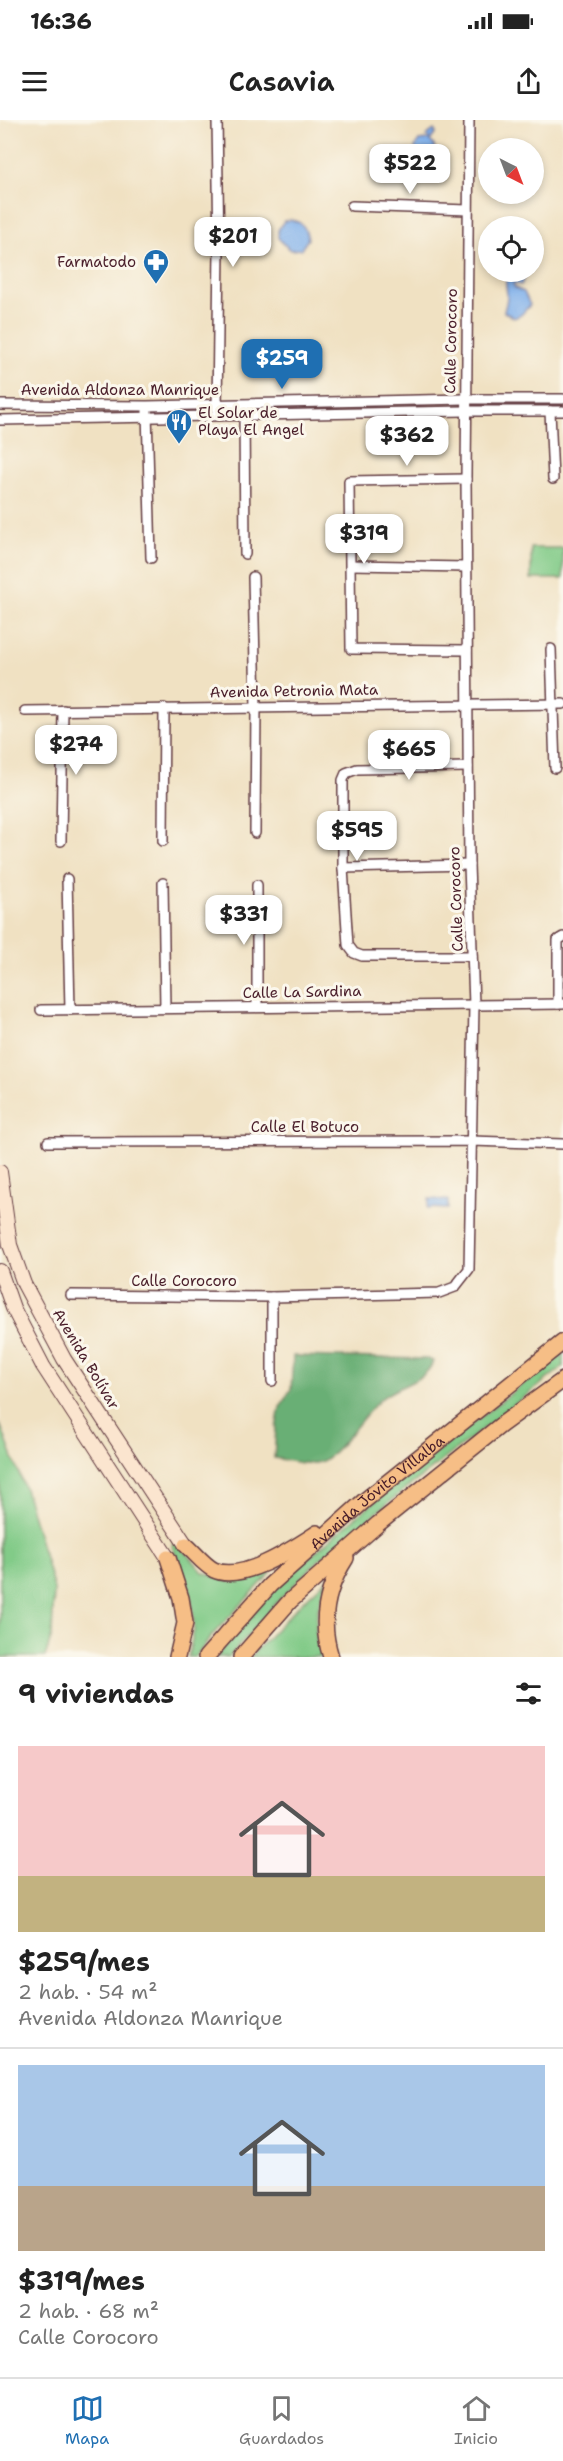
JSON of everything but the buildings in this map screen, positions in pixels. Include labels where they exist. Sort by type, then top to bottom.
[{"type":"main road","name":"Avenida Jóvito Villalba","points":[[206,1657],[270,1585],[364,1501],[563,1342]]},
{"type":"main road","name":"Avenida Jóvito Villalba","points":[[241,1657],[290,1601],[355,1544],[501,1425],[559,1384]]},
{"type":"main road","points":[[186,1545],[214,1570],[236,1574],[274,1559],[364,1501]]},
{"type":"main road","points":[[332,1657],[325,1632],[328,1596],[333,1580],[355,1544]]},
{"type":"main road","points":[[168,1558],[181,1598],[185,1623],[177,1657]]},
{"type":"street","points":[[217,120],[219,248],[217,416]]},
{"type":"street","name":"Calle Corocoro","points":[[71,1295],[272,1297],[439,1293],[455,1287],[469,1269],[474,1005],[469,865],[465,411],[469,120]]},
{"type":"street","points":[[352,206],[468,210]]},
{"type":"street","name":"Avenida Aldonza Manrique","points":[[0,405],[147,406],[563,399]]},
{"type":"street","points":[[243,404],[245,554]]},
{"type":"street","points":[[147,406],[150,558]]},
{"type":"street","points":[[550,411],[553,479]]},
{"type":"street","name":"Avenida Aldonza Manrique","points":[[0,420],[563,411]]},
{"type":"street","points":[[466,479],[349,481],[351,649],[467,650]]},
{"type":"street","points":[[351,565],[466,567]]},
{"type":"street","points":[[253,577],[256,707],[255,833]]},
{"type":"street","points":[[551,649],[558,704],[555,768]]},
{"type":"street","name":"Avenida Petronia Mata","points":[[25,711],[558,704]]},
{"type":"street","points":[[162,841],[164,708]]},
{"type":"street","points":[[61,841],[63,710]]},
{"type":"street","points":[[468,767],[357,769],[346,773],[343,780],[344,868],[348,945],[354,953],[362,956],[472,956]]},
{"type":"street","points":[[344,868],[469,865]]},
{"type":"street","points":[[67,879],[70,1010]]},
{"type":"street","points":[[163,883],[165,1008]]},
{"type":"street","points":[[257,885],[257,1007]]},
{"type":"street","points":[[560,1004],[558,940],[563,937]]},
{"type":"street","name":"Calle La Sardina","points":[[41,1010],[560,1004]]},
{"type":"street","name":"Calle El Botuco","points":[[48,1142],[563,1144]]},
{"type":"street","name":"Avenida Bolívar","points":[[0,1172],[10,1245],[24,1284],[64,1359],[186,1545]]},
{"type":"street","points":[[0,1271],[13,1308],[44,1366],[168,1558]]},
{"type":"street","points":[[272,1297],[272,1381]]},
{"type":"green space","points":[[531,548],[563,548],[563,579],[531,579]]},
{"type":"green space","points":[[563,1353],[563,1367],[394,1498],[318,1561],[279,1600],[229,1657],[216,1657],[268,1596],[345,1526]]},
{"type":"green space","points":[[293,1356],[433,1361],[425,1374],[382,1398],[327,1458],[320,1462],[309,1463],[274,1458],[280,1407],[291,1389]]},
{"type":"green space","points":[[0,1424],[25,1489],[54,1589],[52,1635],[45,1657],[0,1657]]},
{"type":"green space","points":[[178,1543],[203,1572],[231,1582],[251,1579],[268,1571],[271,1573],[216,1631],[195,1657],[188,1657],[194,1631],[193,1610],[189,1587],[172,1546]]},
{"type":"green space","points":[[328,1578],[321,1598],[316,1627],[318,1647],[322,1657],[250,1657],[296,1608]]},
{"type":"water","points":[[434,130],[436,133],[430,141],[435,147],[435,152],[431,159],[421,160],[416,156],[415,147],[419,141],[428,140],[426,136]]},
{"type":"water","points":[[291,220],[301,224],[306,232],[308,239],[301,249],[290,250],[278,238],[278,230],[284,221]]},
{"type":"water","points":[[506,282],[522,282],[521,285],[513,283],[515,288],[524,292],[530,305],[521,315],[514,318],[504,312],[507,298]]},
{"type":"water","points":[[429,1199],[448,1200],[448,1209],[428,1208]]},
{"type":"place","name":"Farmatodo","points":[[156,285]]},
{"type":"place","name":"El Solar de Playa El Angel","points":[[179,445]]}]
